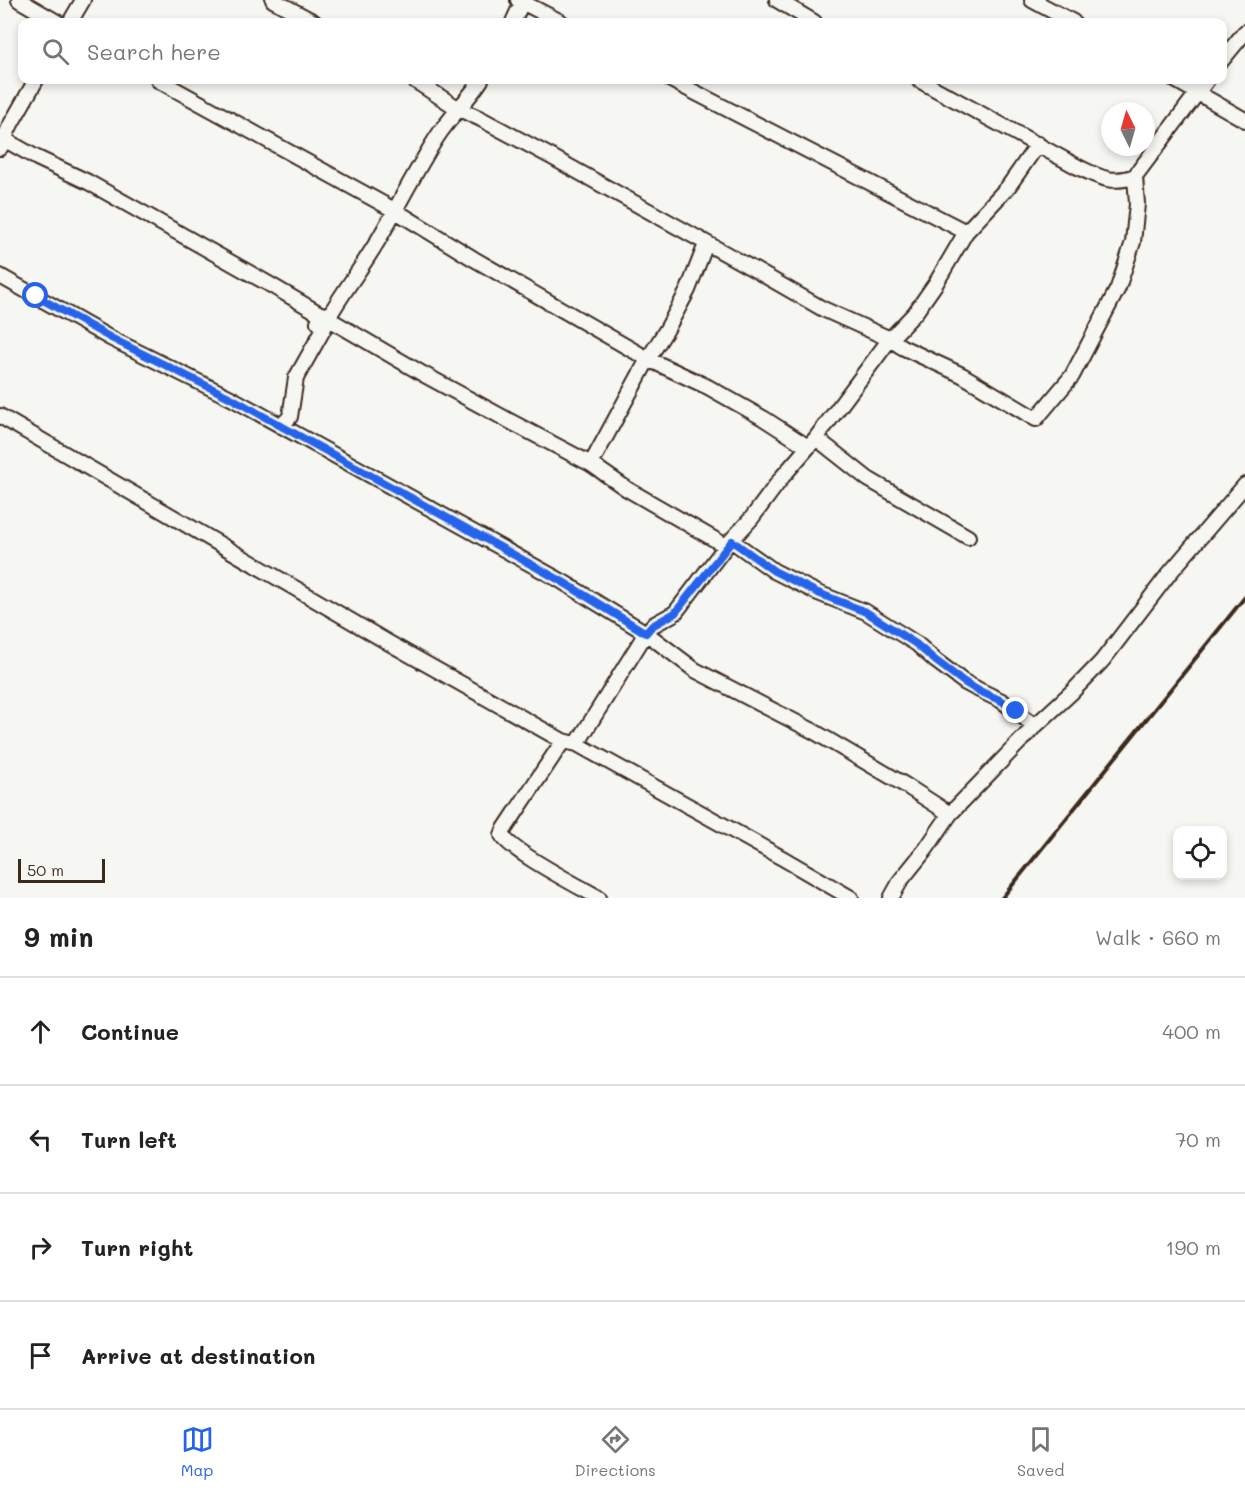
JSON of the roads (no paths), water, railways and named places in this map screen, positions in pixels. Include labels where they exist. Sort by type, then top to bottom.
[{"type":"street","points":[[19,0],[50,18]]},
{"type":"street","points":[[72,18],[83,0]]},
{"type":"street","points":[[273,0],[307,18]]},
{"type":"street","points":[[777,0],[807,18]]},
{"type":"street","points":[[1032,0],[1066,18]]},
{"type":"street","points":[[515,18],[521,1],[553,18]]},
{"type":"street","points":[[1227,54],[1245,32]]},
{"type":"street","points":[[34,84],[2,142],[88,182],[433,380],[591,464],[627,489],[774,571],[818,593],[866,612],[916,644],[964,682],[1002,701],[1035,726]]},
{"type":"street","points":[[165,84],[394,210],[648,359],[708,387],[812,442],[868,479],[968,537]]},
{"type":"street","points":[[420,84],[459,109],[482,119],[823,309],[962,375],[1036,419],[1072,376],[1118,288],[1134,242],[1137,204],[1135,176]]},
{"type":"street","points":[[281,426],[290,417],[296,378],[324,328],[318,322],[325,316],[368,257],[437,137],[478,84]]},
{"type":"street","points":[[679,84],[966,232]]},
{"type":"street","points":[[926,84],[1078,167],[1103,179],[1117,181],[1135,176],[1204,84]]},
{"type":"street","points":[[1182,84],[1245,120]]},
{"type":"street","points":[[599,898],[519,851],[505,840],[502,835],[504,830],[570,743],[646,633],[652,626],[675,613],[812,442],[890,339],[915,313],[966,232],[1008,187],[1038,144]]},
{"type":"street","points":[[591,464],[688,290],[706,244]]},
{"type":"street","points":[[0,276],[111,338],[231,398],[563,582],[646,633],[695,670],[813,731],[950,814]]},
{"type":"street","points":[[0,416],[389,643],[722,824],[851,898]]},
{"type":"street","points":[[891,898],[901,880],[950,814],[1102,661],[1168,575],[1245,484]]},
{"type":"railway","points":[[1002,898],[1245,597]]}]
